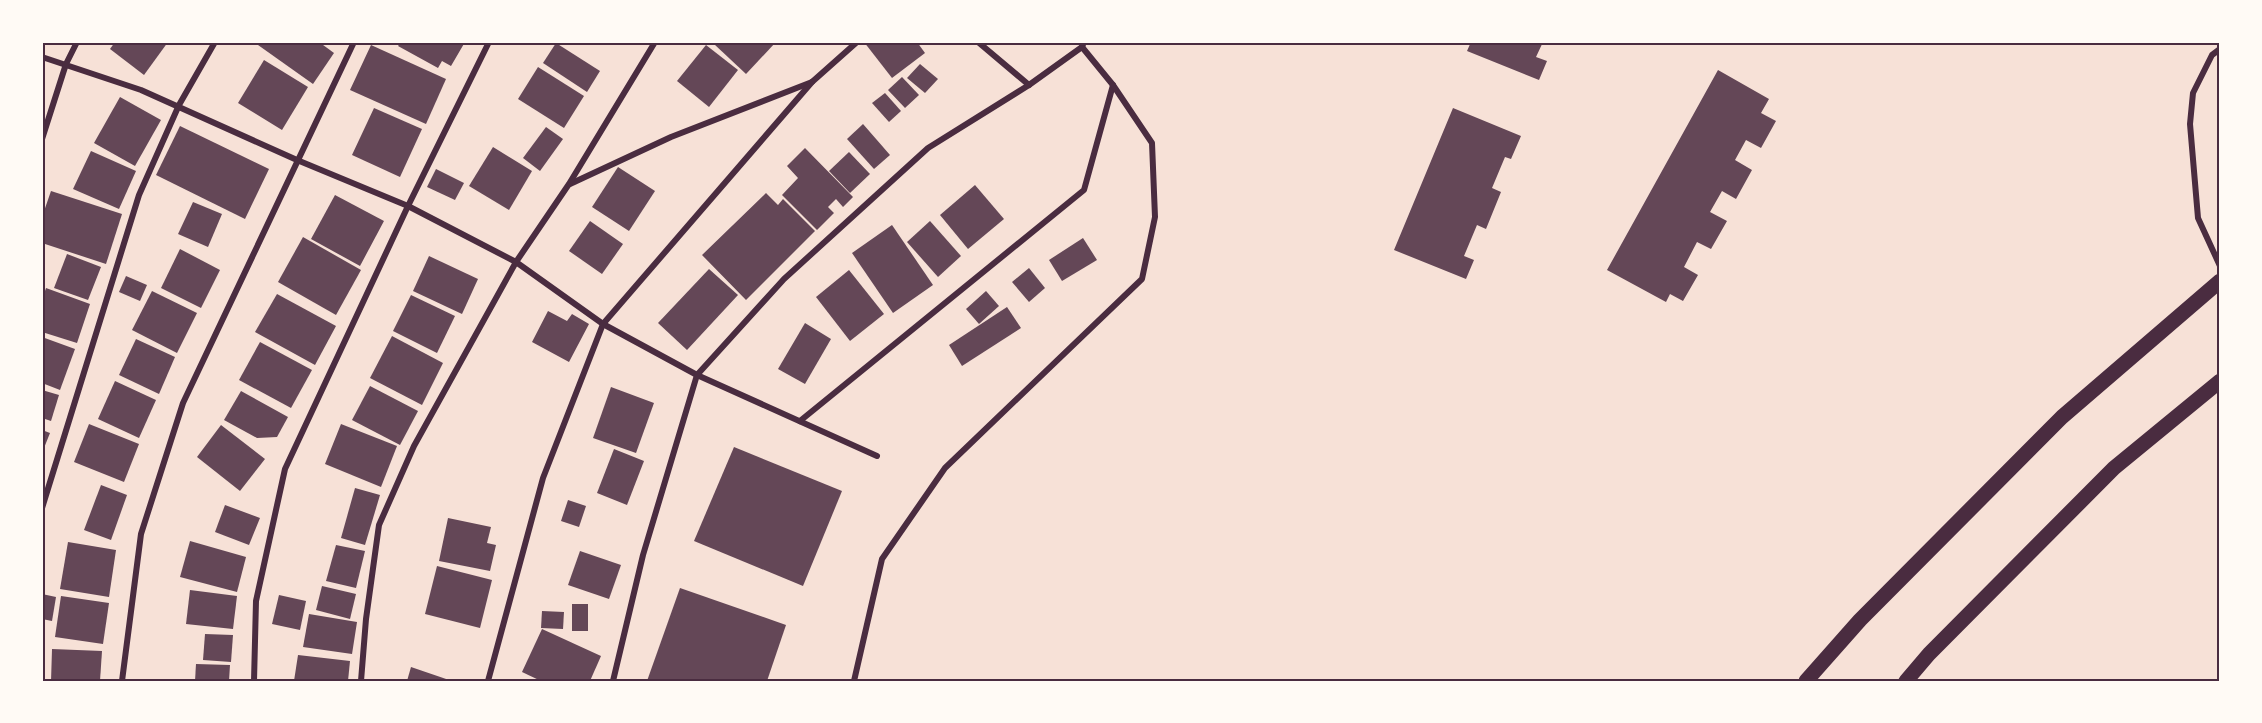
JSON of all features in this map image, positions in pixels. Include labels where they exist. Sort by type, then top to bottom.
[{"type":"main road","points":[[1806,681],[1860,620],[2062,417],[2220,281]]},
{"type":"main road","points":[[1906,681],[1929,654],[2114,468],[2220,381]]},
{"type":"street","points":[[42,139],[66,64],[76,42]]},
{"type":"street","points":[[42,508],[139,195],[179,105],[214,42]]},
{"type":"street","points":[[122,681],[141,534],[183,403],[354,42]]},
{"type":"street","points":[[254,681],[256,601],[285,469],[408,206],[489,42]]},
{"type":"street","points":[[361,681],[366,619],[379,525],[414,446],[516,262],[569,184],[655,42]]},
{"type":"street","points":[[488,681],[543,478],[603,324],[812,82],[857,42]]},
{"type":"street","points":[[978,42],[1029,85]]},
{"type":"street","points":[[613,681],[643,555],[697,375],[784,279],[928,148],[1029,85],[1083,45],[1152,143],[1155,217],[1142,279],[945,468],[882,559],[854,681]]},
{"type":"street","points":[[2220,49],[2212,55],[2193,93],[2190,124],[2198,218],[2220,266]]},
{"type":"street","points":[[42,57],[179,105],[297,160],[408,206],[516,262],[603,324],[697,375],[878,456]]},
{"type":"street","points":[[569,184],[671,137],[812,82]]},
{"type":"street","points":[[800,421],[1084,190],[1113,85]]},
{"type":"building","points":[[115,42],[168,42],[144,75],[110,49]]},
{"type":"building","points":[[260,42],[319,42],[334,53],[313,84],[258,45]]},
{"type":"building","points":[[401,42],[465,42],[451,66],[442,61],[438,68],[398,46]]},
{"type":"building","points":[[716,42],[776,42],[746,74],[714,44]]},
{"type":"building","points":[[864,42],[917,42],[925,53],[892,78]]},
{"type":"building","points":[[1471,42],[1543,42],[1536,57],[1547,61],[1539,80],[1467,51]]},
{"type":"building","points":[[556,43],[600,71],[587,92],[543,63]]},
{"type":"building","points":[[371,45],[446,79],[426,124],[350,90]]},
{"type":"building","points":[[706,45],[738,70],[709,107],[677,81]]},
{"type":"building","points":[[264,60],[308,87],[282,130],[238,103]]},
{"type":"building","points":[[920,64],[938,79],[925,93],[907,78]]},
{"type":"building","points":[[538,67],[584,96],[564,128],[518,99]]},
{"type":"building","points":[[1718,70],[1769,99],[1761,113],[1776,121],[1761,148],[1746,140],[1735,160],[1752,170],[1736,199],[1722,191],[1710,212],[1727,221],[1711,249],[1697,242],[1684,267],[1698,275],[1683,301],[1670,294],[1666,302],[1607,270]]},
{"type":"building","points":[[902,77],[919,95],[905,108],[888,90]]},
{"type":"building","points":[[885,93],[901,111],[889,122],[872,103]]},
{"type":"building","points":[[120,97],[161,120],[135,166],[94,143]]},
{"type":"building","points":[[374,108],[422,129],[400,177],[352,155]]},
{"type":"building","points":[[1453,108],[1521,136],[1511,159],[1505,157],[1492,188],[1501,192],[1486,229],[1477,225],[1464,256],[1474,260],[1466,279],[1394,250]]},
{"type":"building","points":[[863,124],[890,155],[874,169],[847,139]]},
{"type":"building","points":[[180,126],[269,169],[245,219],[156,175]]},
{"type":"building","points":[[546,127],[563,139],[540,171],[523,158]]},
{"type":"building","points":[[493,147],[532,171],[509,210],[469,186]]},
{"type":"building","points":[[805,148],[853,197],[843,207],[836,199],[828,207],[834,213],[817,230],[782,195],[798,178],[787,166]]},
{"type":"building","points":[[91,151],[136,171],[119,209],[73,189]]},
{"type":"building","points":[[849,152],[870,174],[850,193],[829,171]]},
{"type":"building","points":[[618,167],[655,191],[629,231],[592,207]]},
{"type":"building","points":[[436,169],[464,183],[455,200],[427,187]]},
{"type":"building","points":[[975,185],[1004,219],[968,249],[940,215]]},
{"type":"building","points":[[51,191],[122,214],[106,264],[42,243],[42,217]]},
{"type":"building","points":[[766,193],[778,205],[783,199],[815,231],[746,300],[702,255]]},
{"type":"building","points":[[335,195],[384,221],[360,266],[311,239]]},
{"type":"building","points":[[193,202],[222,214],[208,247],[178,234]]},
{"type":"building","points":[[590,221],[623,244],[602,274],[569,251]]},
{"type":"building","points":[[930,221],[961,256],[938,277],[907,242]]},
{"type":"building","points":[[892,225],[933,285],[893,313],[852,253]]},
{"type":"building","points":[[303,237],[361,270],[336,315],[278,282]]},
{"type":"building","points":[[1083,238],[1097,260],[1062,281],[1049,260]]},
{"type":"building","points":[[180,249],[220,270],[201,308],[161,288]]},
{"type":"building","points":[[67,254],[101,267],[88,300],[54,288]]},
{"type":"building","points":[[429,256],[478,279],[462,314],[413,291]]},
{"type":"building","points":[[1029,268],[1045,288],[1029,302],[1012,282]]},
{"type":"building","points":[[709,269],[738,295],[687,350],[658,323]]},
{"type":"building","points":[[849,270],[884,314],[850,341],[816,297]]},
{"type":"building","points":[[126,276],[147,285],[140,301],[119,292]]},
{"type":"building","points":[[46,288],[90,304],[77,343],[42,332],[42,300]]},
{"type":"building","points":[[152,291],[197,313],[177,353],[132,330]]},
{"type":"building","points":[[986,291],[999,306],[979,324],[966,309]]},
{"type":"building","points":[[277,294],[336,326],[315,365],[255,332]]},
{"type":"building","points":[[411,295],[455,316],[437,353],[393,331]]},
{"type":"building","points":[[1007,307],[1021,328],[962,366],[949,345]]},
{"type":"building","points":[[548,311],[567,321],[572,314],[589,324],[569,362],[532,342]]},
{"type":"building","points":[[805,323],[831,339],[805,384],[778,369]]},
{"type":"building","points":[[392,336],[443,363],[422,405],[370,378]]},
{"type":"building","points":[[42,337],[75,349],[60,390],[42,383]]},
{"type":"building","points":[[136,339],[175,357],[159,394],[119,375]]},
{"type":"building","points":[[260,342],[312,370],[291,408],[239,380]]},
{"type":"building","points":[[115,381],[156,400],[139,438],[98,419]]},
{"type":"building","points":[[370,386],[418,411],[400,445],[352,420]]},
{"type":"building","points":[[611,387],[654,403],[636,453],[593,438]]},
{"type":"building","points":[[42,390],[59,395],[51,421],[42,418]]},
{"type":"building","points":[[241,391],[288,417],[277,437],[257,438],[224,420]]},
{"type":"building","points":[[89,424],[139,444],[124,482],[74,462]]},
{"type":"building","points":[[341,424],[397,446],[381,487],[325,464]]},
{"type":"building","points":[[221,425],[265,459],[240,491],[197,457]]},
{"type":"building","points":[[42,430],[50,433],[44,448],[42,447]]},
{"type":"building","points":[[734,447],[842,491],[803,586],[694,541]]},
{"type":"building","points":[[614,449],[644,461],[627,505],[597,493]]},
{"type":"building","points":[[101,485],[127,495],[111,540],[84,530]]},
{"type":"building","points":[[355,488],[380,495],[365,545],[341,538]]},
{"type":"building","points":[[568,500],[586,506],[579,527],[561,521]]},
{"type":"building","points":[[225,505],[260,518],[249,545],[215,532]]},
{"type":"building","points":[[448,518],[491,527],[487,543],[496,545],[490,571],[439,561]]},
{"type":"building","points":[[190,541],[246,557],[237,592],[180,577]]},
{"type":"building","points":[[68,542],[116,550],[109,597],[60,589]]},
{"type":"building","points":[[336,545],[365,551],[356,588],[326,581]]},
{"type":"building","points":[[580,551],[621,565],[609,599],[568,585]]},
{"type":"building","points":[[437,566],[492,580],[480,628],[425,614]]},
{"type":"building","points":[[322,586],[356,594],[350,619],[316,610]]},
{"type":"building","points":[[680,588],[786,625],[767,681],[647,681]]},
{"type":"building","points":[[190,590],[237,596],[233,629],[186,624]]},
{"type":"building","points":[[42,594],[56,597],[52,621],[42,619]]},
{"type":"building","points":[[279,595],[306,601],[300,630],[272,624]]},
{"type":"building","points":[[61,596],[109,603],[103,644],[55,637]]},
{"type":"building","points":[[572,604],[588,604],[588,631],[572,631]]},
{"type":"building","points":[[542,611],[564,612],[563,629],[541,628]]},
{"type":"building","points":[[309,614],[357,622],[352,654],[303,647]]},
{"type":"building","points":[[542,629],[601,656],[590,681],[541,681],[522,672]]},
{"type":"building","points":[[205,634],[233,635],[231,662],[203,660]]},
{"type":"building","points":[[52,649],[102,651],[100,681],[51,681]]},
{"type":"building","points":[[298,655],[350,661],[348,681],[294,681]]},
{"type":"building","points":[[196,664],[230,665],[229,681],[195,681]]},
{"type":"building","points":[[411,667],[452,681],[407,681]]}]
